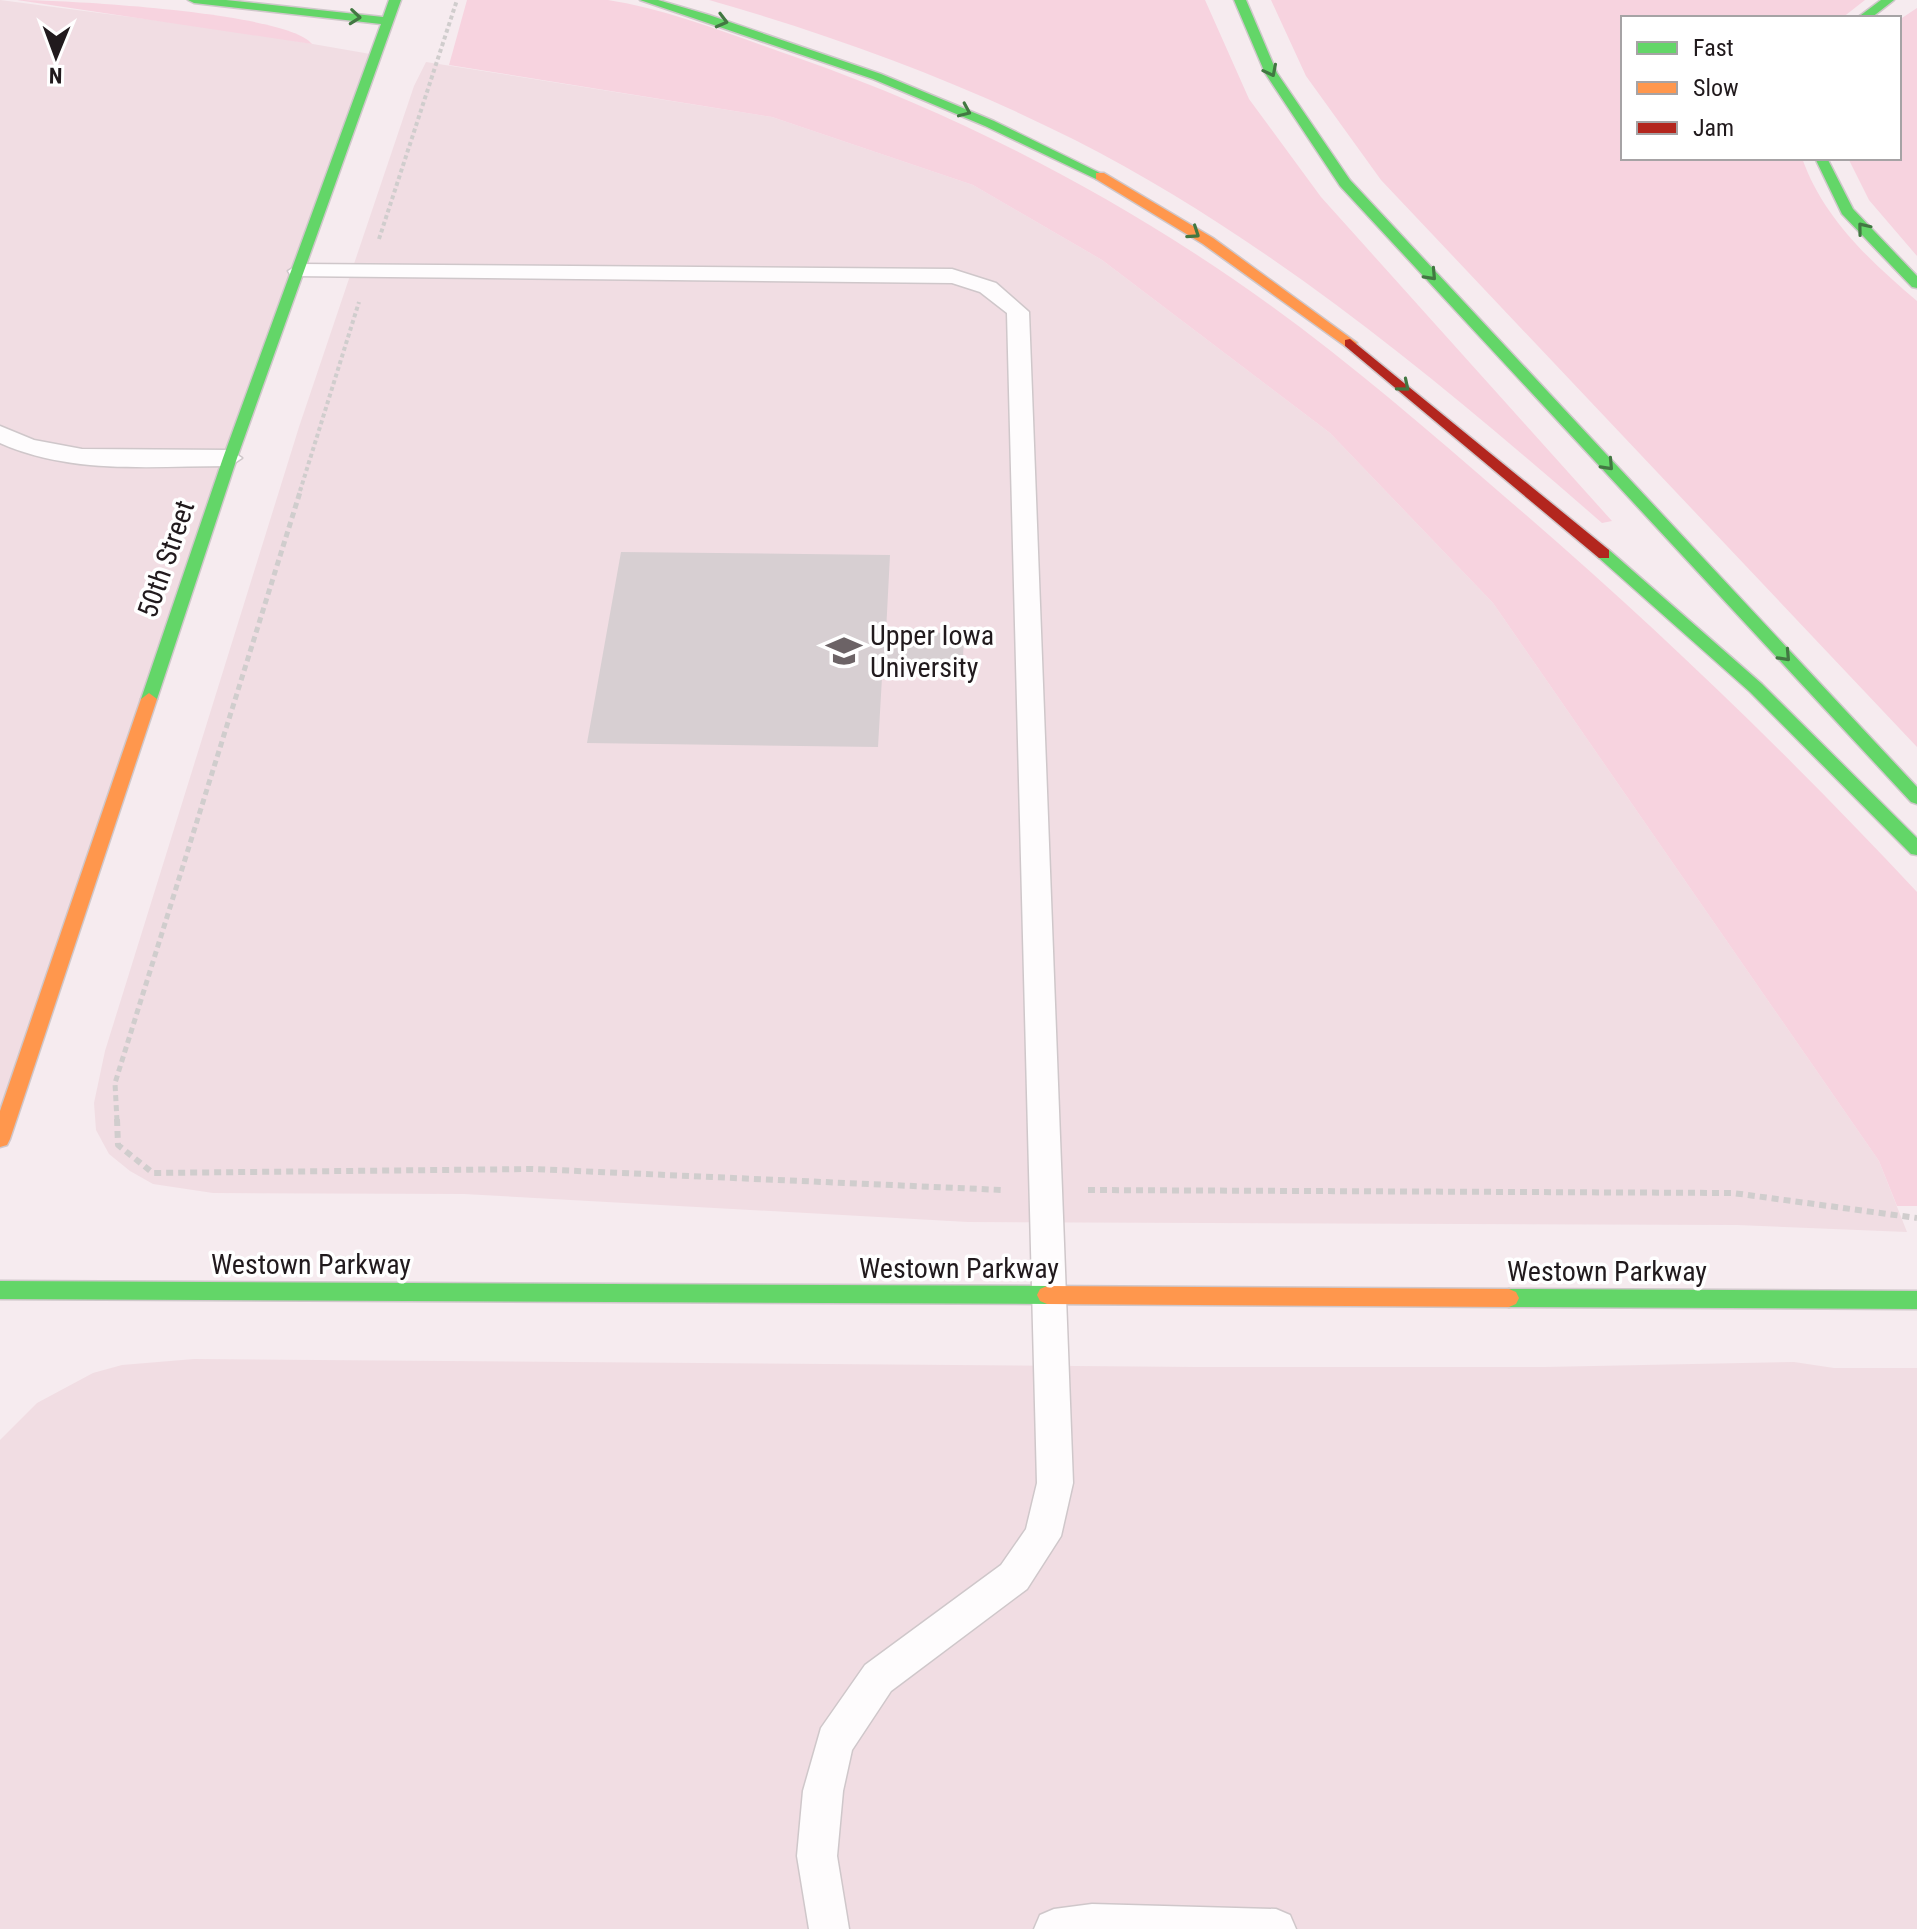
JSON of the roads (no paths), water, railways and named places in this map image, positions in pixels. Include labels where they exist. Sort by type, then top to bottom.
[{"type":"main road","points":[[194,0],[387,21]]},
{"type":"main road","name":"50th Street","points":[[0,1139],[230,458],[395,0]]},
{"type":"main road","points":[[646,0],[753,29],[892,79],[1029,139],[1163,212],[1268,281],[1388,372],[1700,636],[1917,849]]},
{"type":"main road","points":[[1240,0],[1246,21],[1285,100],[1345,183],[1917,798]]},
{"type":"main road","points":[[1866,16],[1888,0]]},
{"type":"main road","points":[[1822,160],[1824,170],[1861,228],[1917,284]]},
{"type":"main road","name":"Westown Parkway","points":[[0,1290],[1917,1300]]},
{"type":"lane","points":[[299,271],[952,276],[977,281],[1000,292],[1018,312],[1055,1483],[1043,1536],[1014,1577],[878,1678],[835,1742],[823,1791],[817,1856],[829,1929]]},
{"type":"lane","points":[[0,434],[68,456],[230,458]]},
{"type":"lane","points":[[1054,1929],[1092,1924],[1276,1929]]},
{"type":"place","name":"Upper Iowa University","points":[[844,651]]}]
